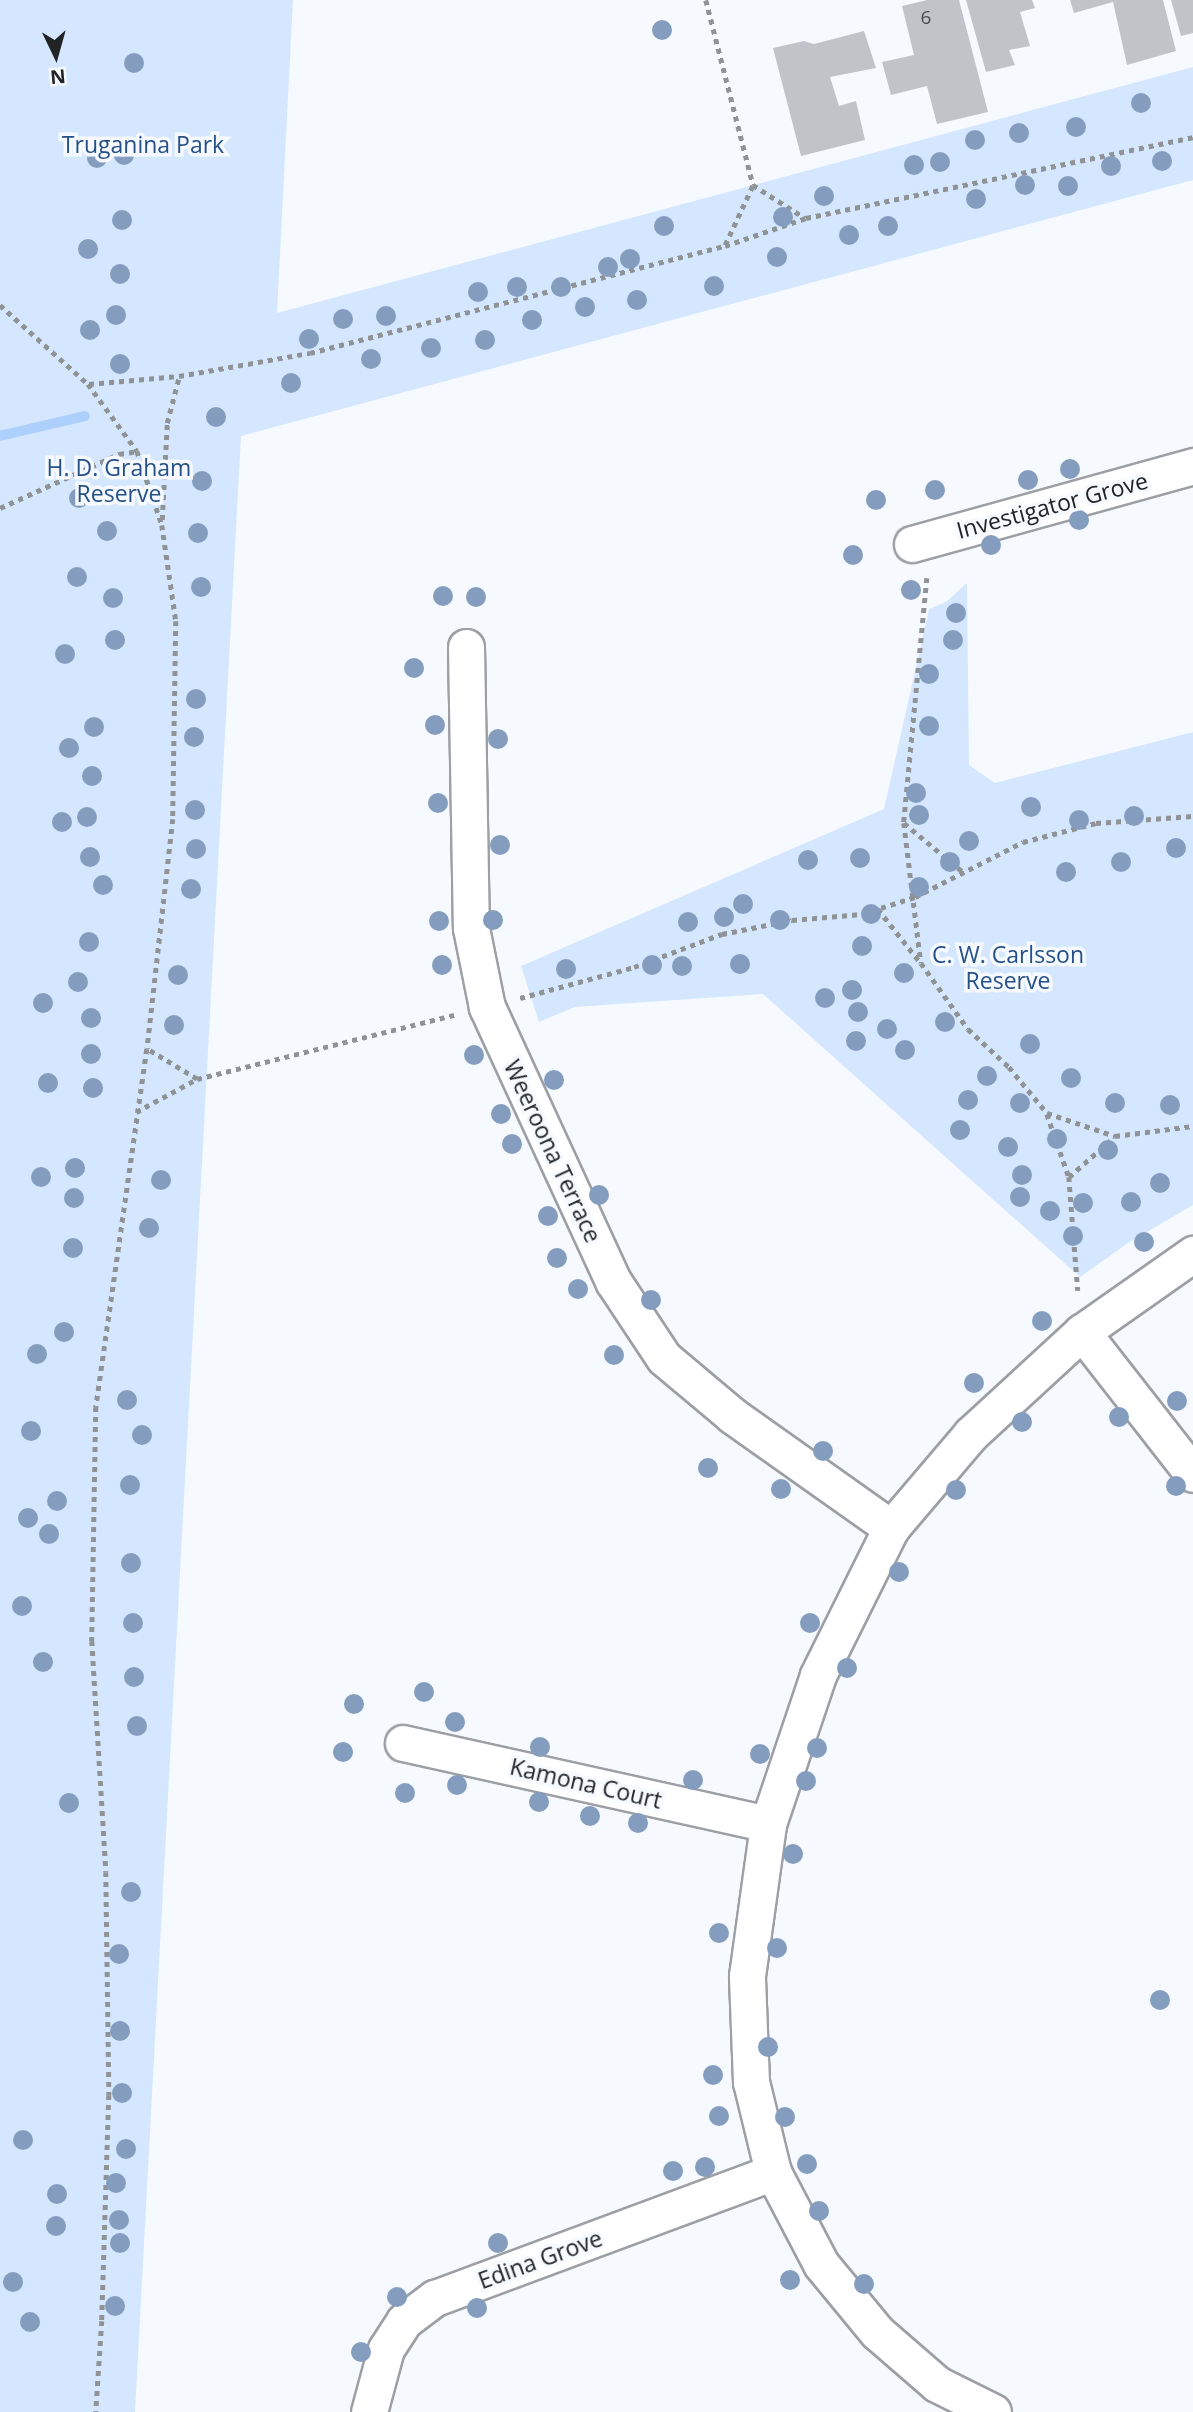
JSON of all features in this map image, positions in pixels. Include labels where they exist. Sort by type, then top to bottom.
[{"type":"street","name":"Investigator Grove","points":[[921,541],[1193,466]]},
{"type":"street","name":"Weeroona Terrace","points":[[466,647],[471,929],[487,1007],[613,1281],[664,1358],[733,1416],[891,1528]]},
{"type":"street","points":[[993,2412],[937,2384],[877,2332],[821,2264],[773,2172],[751,2082],[747,1976],[768,1824],[818,1675],[891,1528],[971,1434],[1082,1332],[1193,1254]]},
{"type":"street","points":[[1082,1332],[1193,1474]]},
{"type":"street","name":"Kamona Court","points":[[403,1743],[768,1824]]},
{"type":"street","name":"Edina Grove","points":[[369,2412],[386,2349],[404,2321],[435,2298],[773,2172]]},
{"type":"path","points":[[706,0],[753,186],[725,246]]},
{"type":"path","points":[[88,384],[179,376],[310,353],[725,246],[806,218],[1193,137]]},
{"type":"path","points":[[753,186],[806,218]]},
{"type":"path","points":[[0,305],[88,384],[137,451],[162,525],[176,621],[173,819],[147,1049],[96,1407],[92,1641],[106,1872],[109,2095],[102,2321],[96,2412]]},
{"type":"path","points":[[162,525],[167,423],[179,376]]},
{"type":"path","points":[[0,508],[119,454],[137,451]]},
{"type":"path","points":[[921,541],[904,823],[921,962]]},
{"type":"path","points":[[136,1112],[197,1079],[487,1007],[634,967],[722,934],[792,920],[862,914],[915,897],[1023,842],[1096,823],[1193,816]]},
{"type":"path","points":[[904,823],[963,872]]},
{"type":"path","points":[[878,909],[921,962],[968,1029],[1009,1067],[1046,1113],[1069,1177],[1082,1332]]},
{"type":"path","points":[[147,1049],[197,1079]]},
{"type":"path","points":[[1046,1113],[1115,1136],[1193,1126]]},
{"type":"path","points":[[1069,1177],[1115,1136]]},
{"type":"green space","name":"H. D. Graham Reserve","points":[[0,0],[293,0],[277,313],[1193,67],[1193,180],[241,436],[135,2412],[0,2412]]},
{"type":"green space","name":"C. W. Carlsson Reserve","points":[[967,583],[969,765],[995,783],[1193,732],[1193,1205],[1128,1243],[1080,1277],[763,994],[575,1007],[539,1022],[521,966],[884,809],[929,609],[946,602]]},
{"type":"building","points":[[927,0],[959,0],[988,112],[937,124],[927,86],[891,95],[882,62],[914,55],[902,6]]},
{"type":"building","points":[[966,0],[1032,0],[1035,8],[1020,12],[1030,46],[1009,50],[1015,65],[986,72]]},
{"type":"building","points":[[1070,0],[1163,0],[1176,51],[1127,65],[1113,2],[1074,13]]},
{"type":"building","points":[[1171,0],[1193,0],[1193,33],[1181,36]]},
{"type":"building","points":[[864,31],[876,68],[830,77],[839,106],[856,101],[865,140],[801,156],[773,48],[804,41],[814,44]]},
{"type":"waterway","points":[[0,436],[85,416]]},
{"type":"park label","name":"Truganina Park","points":[[143,144]]}]
